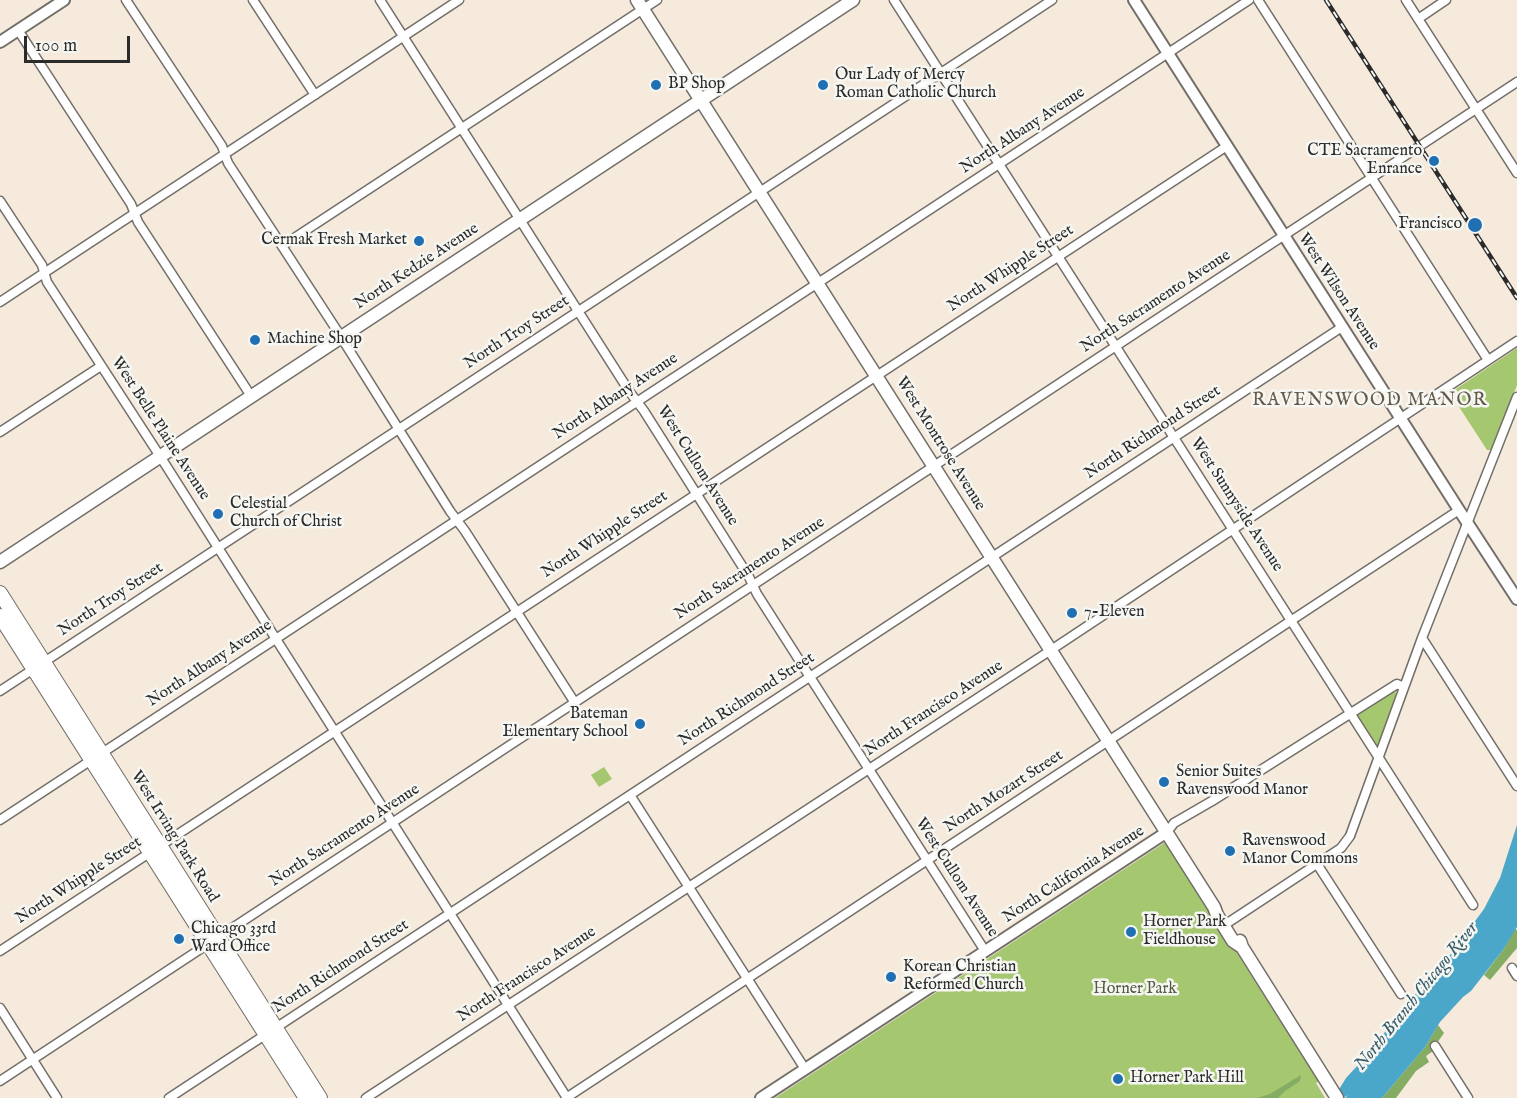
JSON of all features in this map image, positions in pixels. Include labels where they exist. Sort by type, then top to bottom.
[{"type":"main road","name":"North Kedzie Avenue","points":[[0,562],[853,0]]},
{"type":"main road","name":"West Montrose Avenue","points":[[640,5],[1167,832],[1214,907],[1216,915],[1233,941],[1242,947]]},
{"type":"main road","name":"West Irving Park Road","points":[[0,593],[39,665],[213,941],[271,1031],[320,1098]]},
{"type":"main road","name":"West Irving Park Road","points":[[0,616],[39,665]]},
{"type":"main road","name":"West Montrose Avenue","points":[[1214,907],[1230,919],[1242,947],[1337,1098]]},
{"type":"main road","name":"West Irving Park Road","points":[[271,1031],[306,1098]]},
{"type":"street","points":[[0,42],[64,0]]},
{"type":"street","points":[[126,0],[222,146],[226,161],[575,703]]},
{"type":"street","points":[[253,0],[315,95]]},
{"type":"street","name":"West Cullom Avenue","points":[[380,0],[696,493],[985,951]]},
{"type":"street","points":[[0,302],[459,0]]},
{"type":"street","points":[[282,246],[462,128],[640,5],[657,0]]},
{"type":"street","name":"West Sunnyside Avenue","points":[[894,0],[1473,905]]},
{"type":"street","name":"North Troy Street","points":[[0,691],[1052,0]]},
{"type":"street","name":"West Wilson Avenue","points":[[1134,0],[1517,599]]},
{"type":"street","name":"North Albany Avenue","points":[[0,820],[1249,0]]},
{"type":"street","points":[[1258,0],[1488,360]]},
{"type":"street","points":[[1406,0],[1517,173]]},
{"type":"street","points":[[1418,19],[1446,0]]},
{"type":"street","points":[[18,30],[131,204],[138,222],[251,396]]},
{"type":"street","name":"North Sacramento Avenue","points":[[0,1080],[1517,82]]},
{"type":"street","name":"North Whipple Street","points":[[0,951],[1227,146]]},
{"type":"street","name":"West Belle Plaine Avenue","points":[[0,201],[41,263],[47,281],[567,1098]]},
{"type":"street","name":"North Richmond Street","points":[[169,1098],[1342,327]]},
{"type":"street","name":"North Francisco Avenue","points":[[366,1098],[1051,650],[1517,341]]},
{"type":"street","points":[[0,432],[101,366]]},
{"type":"street","points":[[1230,919],[1341,848],[1350,836],[1422,639],[1516,401]]},
{"type":"street","name":"North Mozart Street","points":[[567,1098],[1459,510]]},
{"type":"street","points":[[1422,639],[1517,786]]},
{"type":"street","name":"North California Avenue","points":[[761,1098],[1167,832],[1174,823],[1397,684],[1404,687]]},
{"type":"street","points":[[630,795],[805,1069]]},
{"type":"street","points":[[1317,864],[1401,994]]},
{"type":"street","points":[[1512,968],[1517,976]]},
{"type":"street","points":[[0,1008],[57,1098]]},
{"type":"street","points":[[1435,1046],[1468,1098]]},
{"type":"green space","points":[[1517,348],[1517,385],[1492,450],[1487,450],[1452,396],[1453,391]]},
{"type":"green space","points":[[1391,691],[1395,691],[1396,694],[1377,747],[1357,714]]},
{"type":"green space","points":[[604,767],[612,779],[599,787],[591,775]]},
{"type":"green space","name":"Horner Park","points":[[1167,843],[1171,849],[1319,1081],[1316,1083],[1325,1098],[775,1098]]},
{"type":"green space","points":[[1515,929],[1517,930],[1517,948],[1490,980],[1484,975]]},
{"type":"green space","points":[[1438,1025],[1444,1033],[1437,1043],[1439,1047],[1426,1056],[1429,1062],[1416,1071],[1396,1098],[1382,1098],[1425,1047]]},
{"type":"green space","points":[[1301,1075],[1300,1081],[1278,1098],[1257,1098],[1270,1094]]},
{"type":"water","name":"North Branch Chicago River","points":[[1517,825],[1517,927],[1503,950],[1471,991],[1440,1022],[1425,1047],[1382,1098],[1345,1098],[1348,1095],[1343,1098],[1338,1091],[1346,1078],[1450,955],[1484,909],[1500,878]]},
{"type":"railway","points":[[1326,0],[1517,298]]},
{"type":"place","name":"BP Shop","points":[[656,85]]},
{"type":"place","name":"Our Lady of Mercy Roman Catholic Church","points":[[823,85]]},
{"type":"place","name":"CTE Sacramento Enrance","points":[[1434,161]]},
{"type":"place","name":"Francisco","points":[[1475,225]]},
{"type":"place","name":"Cermak Fresh Market","points":[[419,241]]},
{"type":"place","name":"Machine Shop","points":[[255,340]]},
{"type":"place","name":"Celestial Church of Christ","points":[[218,514]]},
{"type":"place","name":"7-Eleven","points":[[1072,613]]},
{"type":"place","name":"Bateman Elementary School","points":[[640,724]]},
{"type":"place","name":"Senior Suites Ravenswood Manor","points":[[1164,782]]},
{"type":"place","name":"Ravenswood Manor Commons","points":[[1230,851]]},
{"type":"place","name":"Horner Park Fieldhouse","points":[[1131,932]]},
{"type":"place","name":"Chicago 33rd Ward Office","points":[[179,939]]},
{"type":"place","name":"Korean Christian Reformed Church","points":[[891,977]]},
{"type":"place","name":"Horner Park Hill","points":[[1118,1079]]},
{"type":"district","name":"RAVENSWOOD MANOR","points":[[1370,401]]}]
